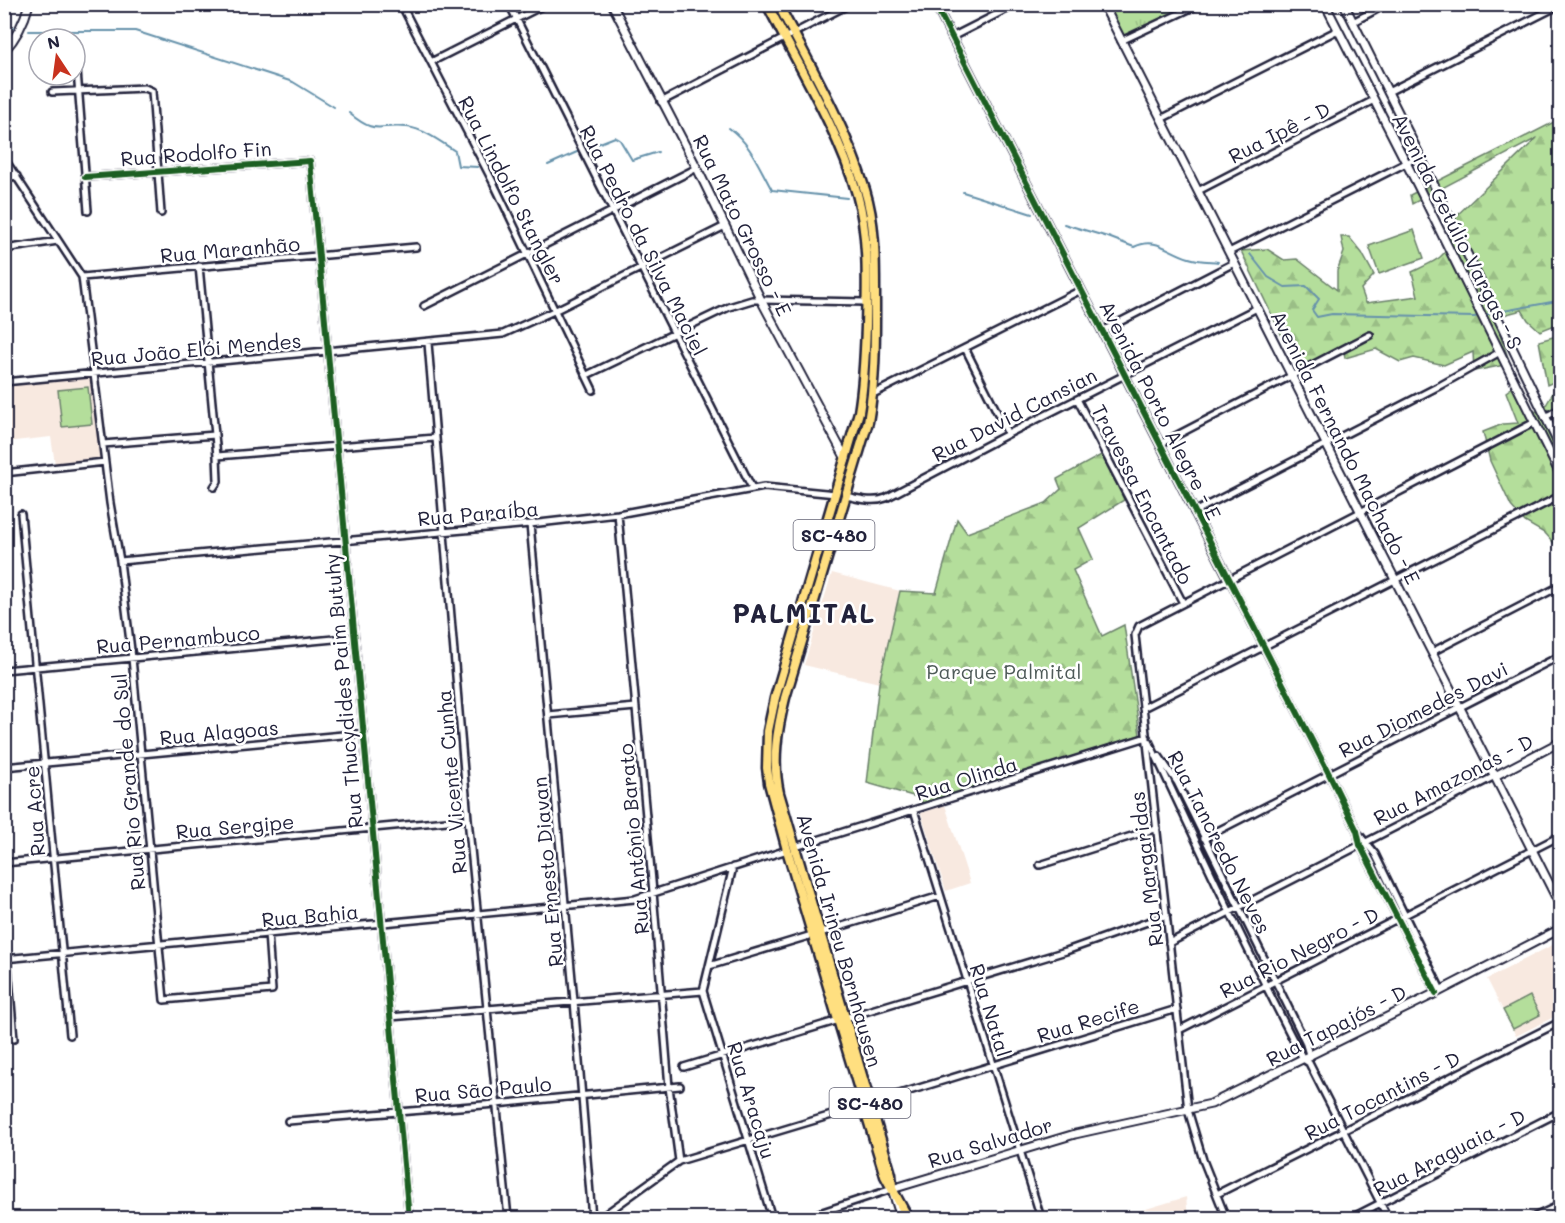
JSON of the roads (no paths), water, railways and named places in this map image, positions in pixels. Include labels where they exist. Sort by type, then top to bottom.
[{"type":"main road","name":"SC-480","points":[[767,4],[784,39]]},
{"type":"main road","name":"SC-480","points":[[778,4],[794,34]]},
{"type":"main road","name":"Avenida Irineu Bornhausen","points":[[791,849],[775,767],[777,732],[785,698],[868,422],[873,394],[872,218],[866,192],[841,128],[794,34]]},
{"type":"main road","name":"Avenida Irineu Bornhausen","points":[[784,39],[845,161],[857,194],[865,238],[871,302],[863,392],[859,412],[786,656],[768,731],[767,768],[769,783],[867,1104],[885,1176],[892,1189]]},
{"type":"main road","points":[[846,459],[855,463]]},
{"type":"main road","name":"SC-480","points":[[892,1189],[908,1218]]},
{"type":"street","points":[[4,51],[14,41],[24,22],[29,4]]},
{"type":"street","name":"Rua Lindolfo Stangler","points":[[401,4],[556,310],[593,390]]},
{"type":"street","name":"Rua Pedro da Silva Maciel","points":[[509,4],[752,488]]},
{"type":"street","points":[[431,62],[546,4]]},
{"type":"street","name":"Rua Mato Grosso - E","points":[[612,4],[697,168],[761,300],[846,459]]},
{"type":"street","points":[[661,102],[850,4]]},
{"type":"street","name":"Avenida Porto Alegre - E","points":[[935,4],[1329,774],[1396,919],[1439,992]]},
{"type":"street","points":[[952,37],[1017,4]]},
{"type":"street","name":"Avenida Fernando Machado - E","points":[[1102,4],[1560,904]]},
{"type":"street","points":[[1121,41],[1200,4]]},
{"type":"street","name":"Avenida Getúlio Vargas - S","points":[[1325,4],[1407,163],[1560,474]]},
{"type":"street","name":"Avenida Getúlio Vargas - S","points":[[1344,4],[1560,447]]},
{"type":"street","points":[[1353,22],[1387,4]]},
{"type":"street","points":[[1388,92],[1559,8]]},
{"type":"street","points":[[1161,119],[1338,30]]},
{"type":"street","points":[[79,87],[88,211]]},
{"type":"street","points":[[52,92],[145,88],[152,91],[161,213]]},
{"type":"street","name":"Rua Ipê - D","points":[[1198,190],[1374,100]]},
{"type":"street","points":[[1229,252],[1420,156]]},
{"type":"street","points":[[4,158],[82,277]]},
{"type":"street","name":"Rua Rodolfo Fin","points":[[85,177],[310,161]]},
{"type":"street","name":"Rua Thucydides Paim Butuhy","points":[[310,161],[409,1218]]},
{"type":"street","points":[[424,306],[697,168]]},
{"type":"street","points":[[4,178],[17,176]]},
{"type":"street","name":"Rua João Elói Mendes","points":[[4,382],[503,334],[725,226]]},
{"type":"street","points":[[4,249],[58,241]]},
{"type":"street","name":"Rua Maranhão","points":[[82,277],[416,248]]},
{"type":"street","points":[[1102,331],[1234,263]]},
{"type":"street","points":[[200,266],[217,456],[218,481],[214,487]]},
{"type":"street","name":"Rua Rio Grande do Sul","points":[[82,277],[132,658],[164,1000],[272,990],[268,933]]},
{"type":"street","points":[[873,394],[1081,290]]},
{"type":"street","points":[[587,375],[729,307],[752,300],[871,302]]},
{"type":"street","name":"Rua David Cansian","points":[[846,496],[878,501],[886,498],[1257,308]]},
{"type":"street","points":[[1160,444],[1370,335]]},
{"type":"street","name":"Rua Vicente Cunha","points":[[428,343],[468,819],[508,1218]]},
{"type":"street","points":[[965,348],[1008,434]]},
{"type":"street","points":[[1194,512],[1441,386],[1500,352]]},
{"type":"street","name":"Travessa Encantado","points":[[1077,399],[1183,603]]},
{"type":"street","points":[[1545,417],[1560,409]]},
{"type":"street","points":[[1183,603],[1535,422]]},
{"type":"street","points":[[103,444],[215,435]]},
{"type":"street","points":[[217,456],[435,438]]},
{"type":"street","points":[[4,473],[105,462]]},
{"type":"street","name":"Rua Paraíba","points":[[120,561],[618,514],[752,488],[764,487],[836,494]]},
{"type":"street","points":[[1143,708],[1560,496]]},
{"type":"street","name":"Rua Acre","points":[[21,514],[70,1035]]},
{"type":"street","name":"Rua Antônio Barato","points":[[618,514],[669,1087],[679,1161]]},
{"type":"street","name":"Rua Ernesto Diavan","points":[[530,524],[592,1218]]},
{"type":"street","points":[[1432,652],[1560,586]]},
{"type":"street","name":"Rua Margaridas","points":[[1183,603],[1139,626],[1135,635],[1188,1110],[1203,1160],[1226,1218]]},
{"type":"street","name":"Rua Pernambuco","points":[[4,670],[355,637]]},
{"type":"street","name":"Rua Diomedes Davi","points":[[1204,838],[1560,656]]},
{"type":"street","points":[[548,716],[636,707]]},
{"type":"street","name":"Rua Alagoas","points":[[4,767],[364,733]]},
{"type":"street","name":"Rua Olinda","points":[[653,892],[1147,737]]},
{"type":"street","name":"Rua Tancredo Neves","points":[[1147,737],[1265,986],[1308,1059]]},
{"type":"street","name":"Rua Tancredo Neves","points":[[1147,737],[1177,782],[1275,981],[1308,1059],[1388,1218]]},
{"type":"street","name":"Rua Amazonas - D","points":[[1170,944],[1560,742]]},
{"type":"street","name":"Rua Tancredo Neves","points":[[1150,777],[1164,773]]},
{"type":"street","name":"Rua Natal","points":[[914,810],[1041,1218]]},
{"type":"street","name":"Rua Sergipe","points":[[4,862],[468,819]]},
{"type":"street","points":[[1040,865],[1157,828]]},
{"type":"street","name":"Avenida Porto Alegre - E","points":[[1357,831],[1367,842],[1406,914],[1439,992]]},
{"type":"street","name":"Rua Rio Negro - D","points":[[1179,1030],[1560,836]]},
{"type":"street","points":[[390,1017],[703,991],[733,867]]},
{"type":"street","name":"Rua Bahia","points":[[6,959],[635,899],[653,892]]},
{"type":"street","points":[[709,966],[940,896]]},
{"type":"street","points":[[684,1067],[1066,951],[1167,915]]},
{"type":"street","points":[[4,918],[14,1039]]},
{"type":"street","name":"Rua Tapajós - D","points":[[1188,1110],[1211,1104],[1308,1059],[1560,929]]},
{"type":"street","name":"Rua Aracaju","points":[[703,991],[772,1218]]},
{"type":"street","name":"Rua Recife","points":[[600,1218],[679,1161],[1177,1009]]},
{"type":"street","name":"Rua Tocantins - D","points":[[1217,1194],[1560,1022]]},
{"type":"street","name":"Rua São Paulo","points":[[288,1121],[680,1086]]},
{"type":"street","name":"Rua Salvador","points":[[804,1218],[892,1189],[1119,1123],[1188,1110]]},
{"type":"street","name":"Rua Araguaia - D","points":[[1351,1218],[1560,1112]]},
{"type":"street","points":[[892,1189],[901,1218]]},
{"type":"street","points":[[1532,1218],[1560,1205]]},
{"type":"waterway","points":[[4,30],[15,27]]},
{"type":"waterway","points":[[87,31],[135,31],[293,82],[334,107]]},
{"type":"waterway","points":[[349,113],[371,127],[397,126],[420,130],[455,151],[458,166],[478,167]]},
{"type":"waterway","points":[[729,128],[749,149],[772,190],[847,198]]},
{"type":"waterway","points":[[587,148],[615,137],[620,140],[632,160],[658,152]]},
{"type":"waterway","points":[[548,165],[577,152]]},
{"type":"waterway","points":[[963,192],[1032,214]]},
{"type":"waterway","points":[[1064,224],[1134,247],[1149,243],[1156,244],[1189,258],[1218,262]]},
{"type":"waterway","points":[[1250,254],[1268,277],[1285,287],[1306,286],[1319,299],[1312,310],[1317,317],[1332,314],[1474,317],[1493,313]]},
{"type":"waterway","points":[[1498,312],[1557,301]]},
{"type":"district","name":"PALMITAL","points":[[804,613]]},
{"type":"park label","name":"Parque Palmital","points":[[1004,671]]}]
